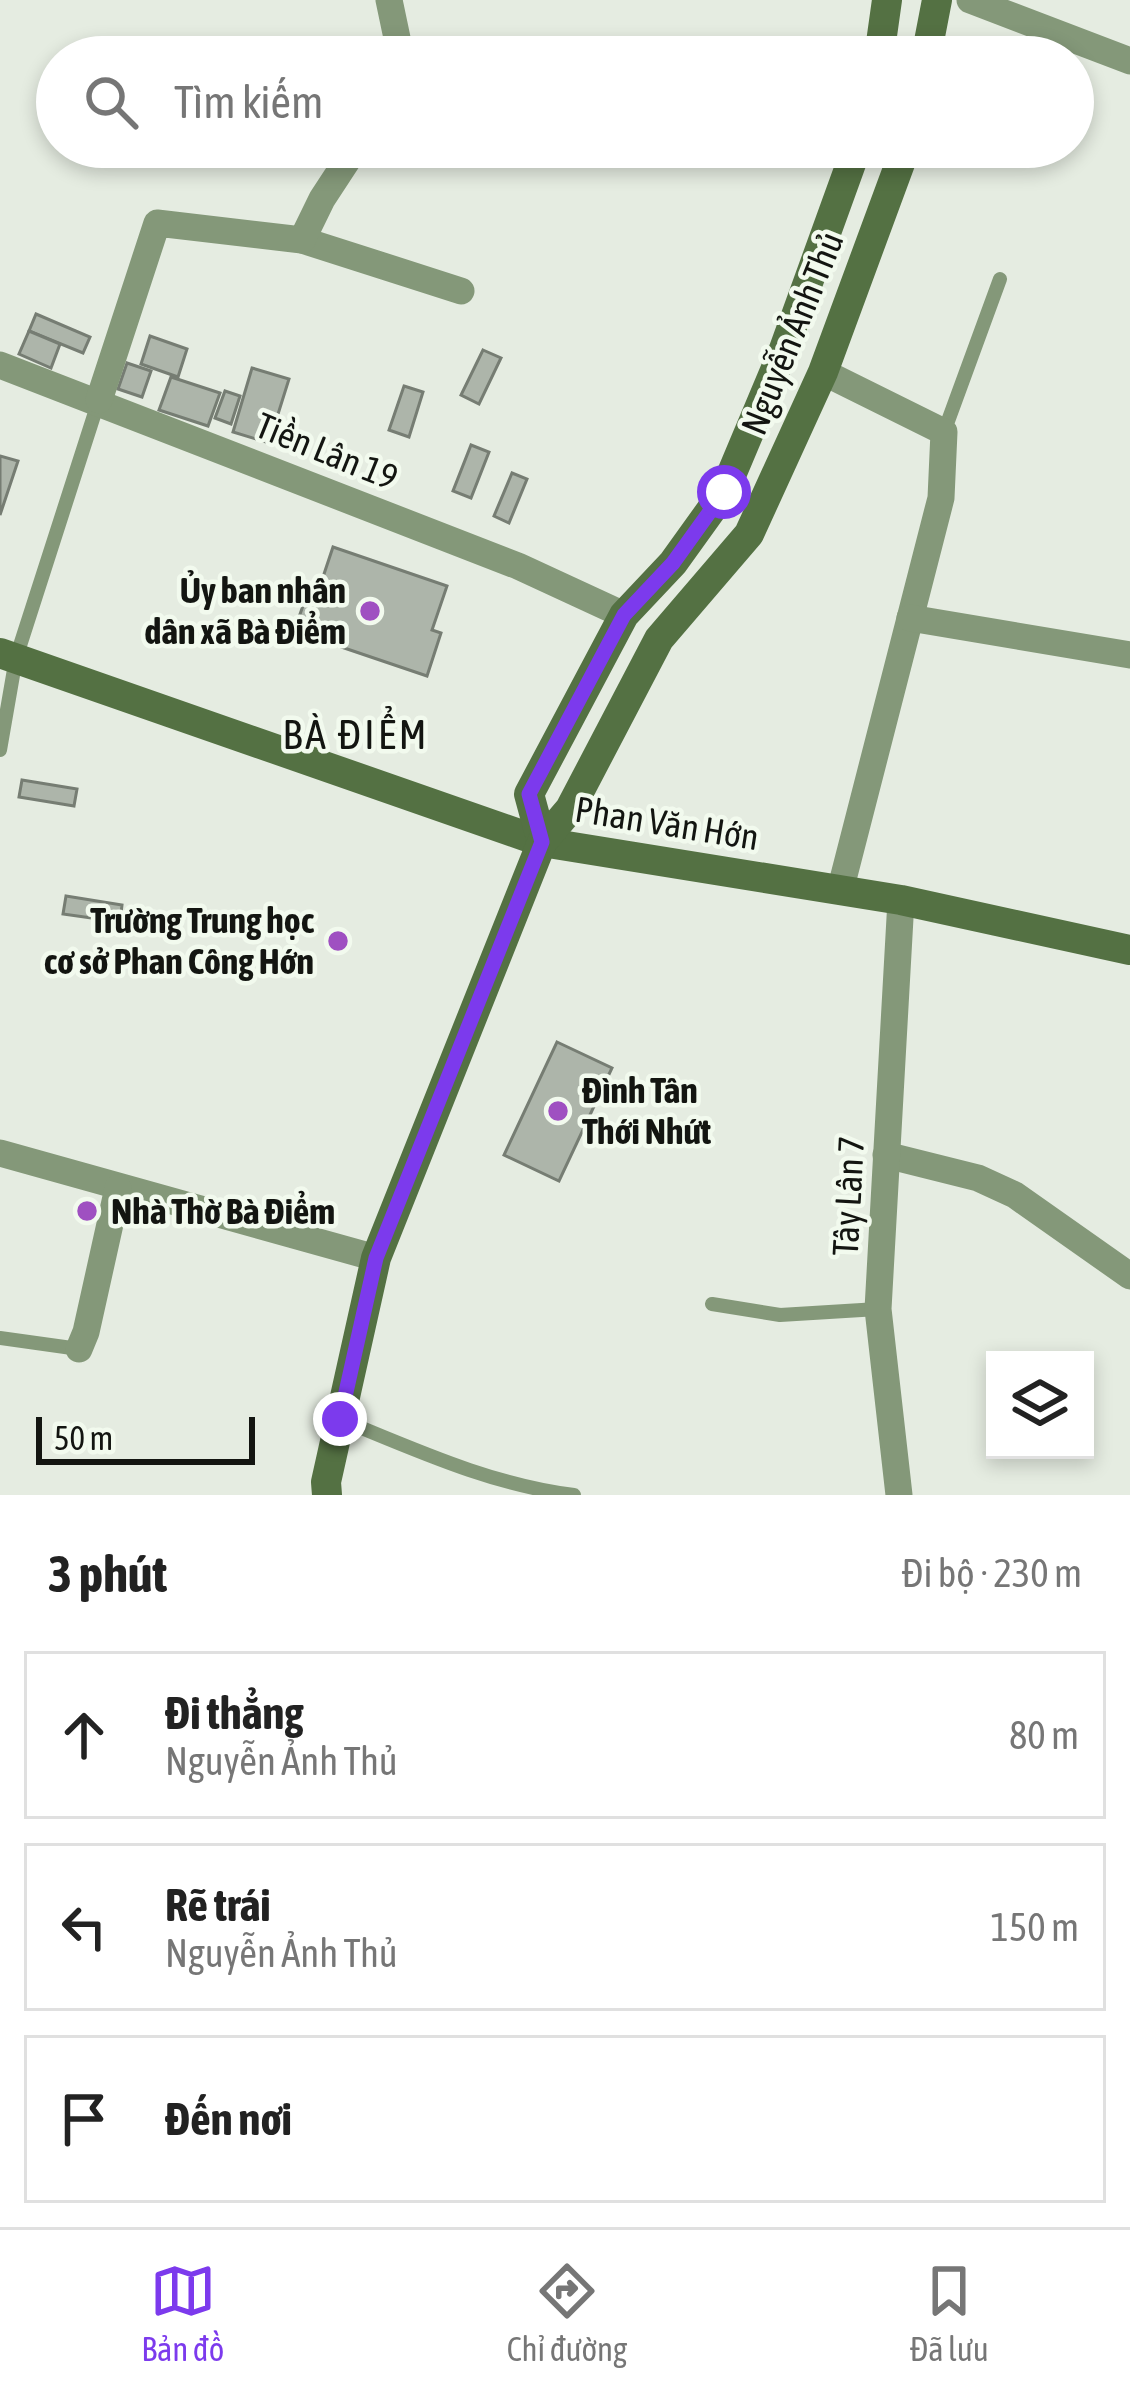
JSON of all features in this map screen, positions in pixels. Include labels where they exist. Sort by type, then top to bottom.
[{"type":"main road","points":[[882,36],[887,0]]},
{"type":"main road","points":[[930,36],[937,0]]},
{"type":"main road","name":"Nguyễn Ảnh Thủ","points":[[542,842],[529,794],[624,615],[673,563],[724,492],[784,350],[849,168]]},
{"type":"main road","name":"Nguyễn Ảnh Thủ","points":[[326,1490],[376,1258],[542,842],[570,809],[659,639],[748,534],[823,372],[898,168]]},
{"type":"main road","name":"Phan Văn Hớn","points":[[8,656],[542,842],[901,900],[1130,950]]},
{"type":"street","points":[[388,0],[396,36]]},
{"type":"street","points":[[970,0],[1064,36]]},
{"type":"street","points":[[1094,47],[1130,61]]},
{"type":"street","points":[[302,240],[342,168]]},
{"type":"street","points":[[99,400],[158,224],[302,240],[461,291]]},
{"type":"street","name":"Tiền Lân 19","points":[[0,364],[518,566],[624,615]]},
{"type":"street","points":[[823,372],[944,432],[941,498],[840,891]]},
{"type":"street","points":[[910,618],[1130,655]]},
{"type":"street","name":"Tây Lân 7","points":[[899,1495],[878,1309],[901,900]]},
{"type":"street","points":[[0,1153],[376,1258]]},
{"type":"street","points":[[886,1155],[978,1178],[1015,1195],[1130,1276]]},
{"type":"street","points":[[79,1349],[118,1188]]},
{"type":"lane","points":[[944,432],[1000,279]]},
{"type":"lane","points":[[0,750],[8,656],[99,400]]},
{"type":"lane","points":[[712,1304],[780,1315],[878,1309]]},
{"type":"lane","points":[[0,1338],[79,1349]]},
{"type":"lane","points":[[340,1419],[528,1490],[574,1495]]},
{"type":"building","points":[[36,314],[90,337],[83,353],[29,331]]},
{"type":"building","points":[[29,331],[60,344],[51,368],[19,354]]},
{"type":"building","points":[[150,336],[187,349],[178,377],[141,364]]},
{"type":"building","points":[[483,350],[501,358],[479,404],[461,395]]},
{"type":"building","points":[[127,363],[151,371],[142,397],[118,389]]},
{"type":"building","points":[[252,368],[289,379],[269,443],[233,432]]},
{"type":"building","points":[[171,377],[220,393],[208,426],[159,410]]},
{"type":"building","points":[[404,386],[423,392],[409,437],[389,430]]},
{"type":"building","points":[[225,391],[240,396],[231,424],[215,418]]},
{"type":"building","points":[[471,445],[489,452],[471,498],[453,491]]},
{"type":"building","points":[[0,456],[18,461],[0,515]]},
{"type":"building","points":[[512,473],[527,479],[509,523],[494,516]]},
{"type":"building","name":"Ủy ban nhân dân xã Bà Điểm","points":[[333,547],[447,586],[432,630],[441,633],[427,676],[294,631],[309,589],[318,592]]},
{"type":"building","points":[[22,780],[77,789],[74,806],[19,797]]},
{"type":"building","points":[[66,896],[122,905],[120,922],[63,914]]},
{"type":"building","name":"Đình Tân Thới Nhứt","points":[[557,1042],[612,1068],[559,1181],[504,1155]]},
{"type":"place","name":"Ủy ban nhân dân xã Bà Điểm","points":[[370,611]]},
{"type":"place","name":"Trường Trung học cơ sở Phan Công Hớn","points":[[338,941]]},
{"type":"place","name":"Đình Tân Thới Nhứt","points":[[558,1111]]},
{"type":"place","name":"Nhà Thờ Bà Điểm","points":[[87,1211]]},
{"type":"district","name":"BÀ ĐIỂM","points":[[356,734]]},
{"type":"route","points":[[340,1419],[376,1258],[542,842],[529,794],[624,615],[673,563],[724,492]]}]
